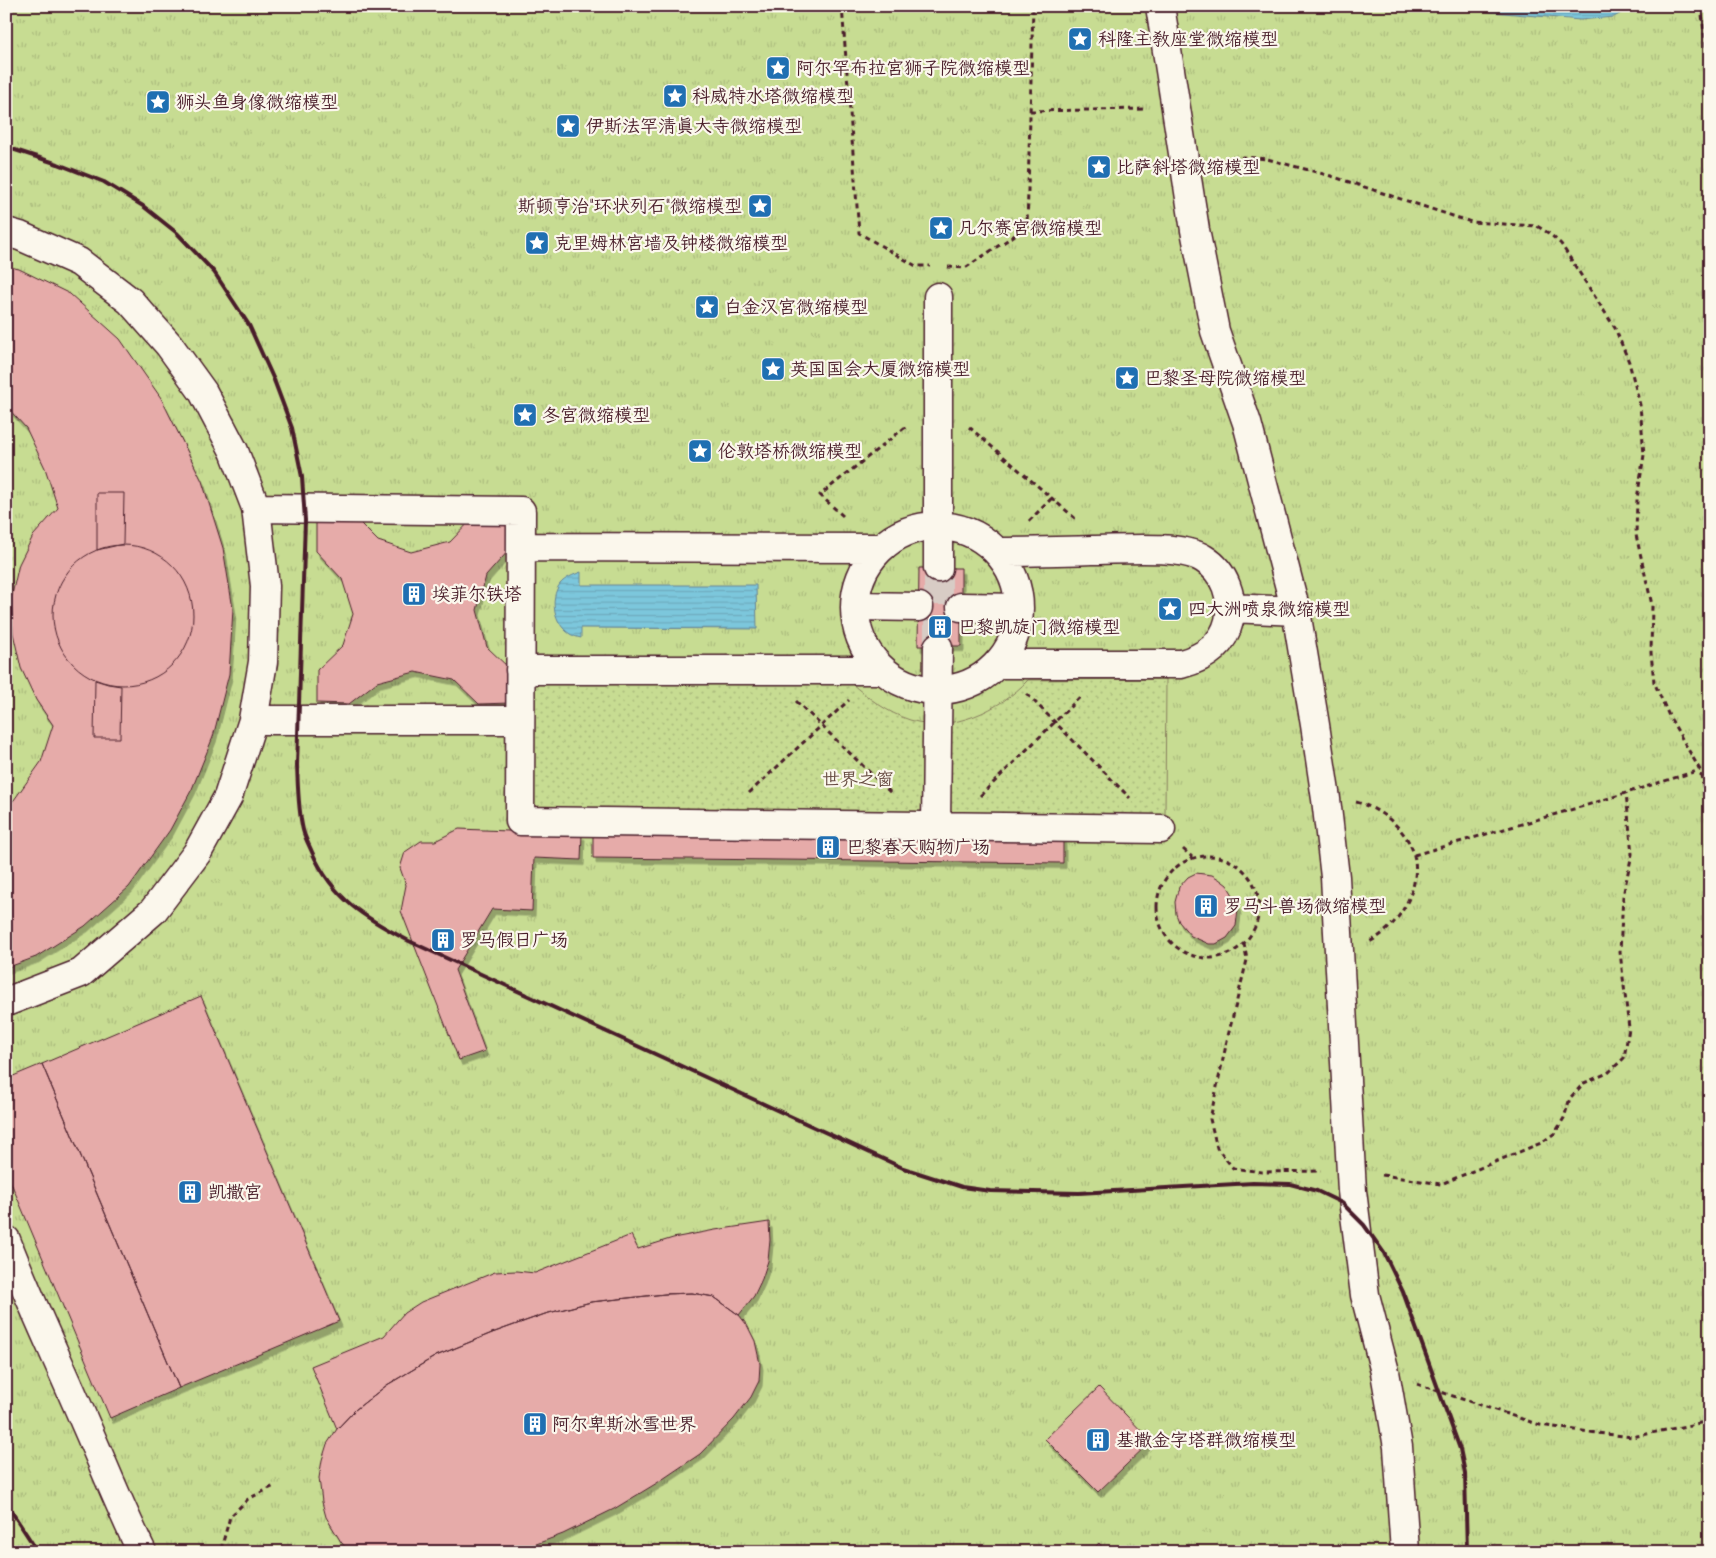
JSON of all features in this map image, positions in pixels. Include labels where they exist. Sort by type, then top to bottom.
[{"type":"street","points":[[1161,7],[1195,230],[1216,331],[1247,423],[1296,611],[1326,799],[1335,877],[1340,951],[1352,1191],[1365,1295],[1385,1372],[1398,1447],[1405,1552]]},
{"type":"street","points":[[6,232],[20,236],[79,262],[130,301],[169,345],[203,392],[234,451],[256,508],[265,586],[263,662],[252,720],[228,797],[197,853],[153,911],[81,973],[6,1002]]},
{"type":"street","points":[[938,297],[938,568]]},
{"type":"street","points":[[256,508],[521,511],[520,822],[1161,829]]},
{"type":"street","points":[[938,526],[961,530],[980,538],[997,552],[1008,568],[1016,588],[1019,608],[1015,634],[1010,647],[998,664],[981,678],[960,687],[938,690],[918,688],[900,681],[883,670],[868,653],[859,632],[856,606],[858,587],[867,566],[882,548],[898,536],[912,530],[938,526]]},
{"type":"street","points":[[521,546],[882,548]]},
{"type":"street","points":[[997,552],[1113,550],[1170,550],[1187,552],[1203,558],[1214,567],[1224,580],[1231,608],[1228,624],[1221,641],[1211,652],[1198,660],[1181,664],[998,664]]},
{"type":"street","points":[[856,606],[918,607]]},
{"type":"street","points":[[961,607],[1019,608]]},
{"type":"street","points":[[1231,608],[1296,611]]},
{"type":"street","points":[[937,826],[938,646]]},
{"type":"street","points":[[520,670],[883,670]]},
{"type":"street","points":[[252,720],[520,720]]},
{"type":"street","points":[[6,1240],[119,1505],[142,1552]]},
{"type":"path","points":[[842,6],[859,233],[916,266],[931,266]]},
{"type":"path","points":[[939,267],[965,268],[1027,227],[1033,6]]},
{"type":"path","points":[[1701,6],[1710,83]]},
{"type":"path","points":[[1030,111],[1176,109]]},
{"type":"path","points":[[1187,178],[1243,157],[1267,159],[1331,176],[1471,222],[1537,226],[1561,244],[1615,328],[1629,362],[1640,405],[1644,455],[1637,499],[1636,535],[1652,605],[1651,653],[1654,682],[1669,716],[1700,770],[1710,823]]},
{"type":"path","points":[[820,495],[938,401],[1113,550]]},
{"type":"path","points":[[998,664],[1192,858]]},
{"type":"path","points":[[765,670],[822,726],[937,826],[1055,722],[1114,664]]},
{"type":"path","points":[[717,824],[883,670]]},
{"type":"path","points":[[1414,854],[1700,770]]},
{"type":"path","points":[[1244,943],[1247,960],[1210,1119],[1217,1148],[1233,1168],[1262,1172],[1351,1170],[1441,1184],[1541,1143],[1555,1133],[1564,1118],[1570,1098],[1584,1083],[1608,1073],[1624,1058],[1629,1028],[1620,952],[1623,896],[1632,854],[1626,793]]},
{"type":"path","points":[[1326,799],[1349,800],[1366,804],[1380,812],[1394,824],[1406,839],[1414,854],[1415,870],[1412,890],[1394,924],[1378,938],[1358,947],[1340,951]]},
{"type":"path","points":[[1208,855],[1224,858],[1240,866],[1251,879],[1258,895],[1259,912],[1255,929],[1244,943],[1230,953],[1213,958],[1196,956],[1181,950],[1169,939],[1160,925],[1157,909],[1159,892],[1166,878],[1177,866],[1192,858],[1208,855]]},
{"type":"path","points":[[1385,1372],[1540,1425],[1632,1437],[1710,1422]]},
{"type":"path","points":[[215,1552],[221,1549],[230,1517],[248,1499],[274,1486]]},
{"type":"path","points":[[221,1549],[225,1552]]},
{"type":"green space","name":"世界之窗","points":[[6,6],[1710,6],[1710,1552],[6,1552]]},
{"type":"green space","points":[[1166,679],[1165,815],[533,812],[530,684],[851,683],[879,704],[902,717],[926,723],[942,723],[958,721],[989,709],[1004,701],[1028,680]]},
{"type":"water","points":[[1460,6],[1634,6],[1614,17],[1580,20],[1460,9]]},
{"type":"water","points":[[581,572],[581,585],[756,585],[757,629],[581,628],[581,638],[570,634],[560,624],[554,604],[560,584],[569,577]]},
{"type":"building","points":[[6,266],[19,269],[70,294],[120,339],[161,398],[202,481],[223,548],[233,609],[229,674],[213,737],[192,789],[170,830],[129,887],[85,926],[36,957],[6,968],[6,806],[14,800],[41,762],[53,725],[36,700],[21,668],[13,633],[11,599],[19,564],[33,536],[58,508],[45,468],[26,428],[6,406]]},
{"type":"building","points":[[97,493],[124,493],[123,544],[97,550]]},
{"type":"building","name":"埃菲尔铁塔","points":[[508,515],[509,550],[486,576],[477,610],[487,647],[511,670],[510,703],[479,704],[454,680],[415,672],[377,682],[349,704],[317,703],[317,670],[343,645],[353,614],[342,579],[316,551],[316,516],[353,516],[378,541],[411,552],[450,542],[475,516]]},
{"type":"building","points":[[123,545],[137,546],[150,550],[172,566],[188,588],[192,601],[192,629],[188,642],[172,664],[150,680],[137,684],[123,685],[109,684],[96,680],[74,664],[58,642],[54,629],[53,615],[54,601],[58,588],[74,566],[96,550],[109,546]]},
{"type":"building","name":"巴黎凯旋门微缩模型","points":[[919,568],[961,568],[961,646],[918,646]]},
{"type":"building","points":[[95,680],[121,686],[120,738],[94,738]]},
{"type":"building","name":"罗马假日广场","points":[[459,829],[582,834],[581,860],[534,858],[532,911],[492,909],[455,970],[485,1051],[459,1060],[401,911],[406,885],[400,868],[405,852],[421,841],[435,841]]},
{"type":"building","name":"巴黎春天购物广场","points":[[593,832],[1063,837],[1063,863],[593,858]]},
{"type":"building","name":"罗马斗兽场微缩模型","points":[[1196,873],[1212,875],[1219,879],[1227,885],[1236,900],[1238,909],[1236,926],[1227,938],[1216,944],[1209,944],[1191,936],[1179,922],[1176,914],[1175,902],[1179,887],[1188,877]]},
{"type":"building","name":"凯撒宫","points":[[201,996],[339,1321],[179,1388],[42,1064]]},
{"type":"building","points":[[42,1064],[179,1388],[110,1418],[6,1171],[6,1079]]},
{"type":"building","points":[[769,1222],[768,1261],[754,1296],[739,1315],[714,1297],[692,1293],[591,1302],[545,1314],[436,1356],[387,1385],[355,1410],[337,1429],[311,1366],[384,1336],[404,1313],[421,1302],[495,1272],[516,1271],[535,1273],[631,1235],[638,1249],[673,1238]]},
{"type":"building","name":"阿尔卑斯冰雪世界","points":[[692,1293],[714,1297],[739,1315],[747,1325],[755,1341],[760,1364],[759,1381],[751,1397],[734,1419],[700,1454],[614,1509],[563,1534],[515,1552],[350,1552],[341,1542],[326,1517],[322,1502],[319,1478],[322,1460],[327,1444],[337,1429],[355,1410],[387,1385],[436,1356],[545,1314],[591,1302]]},
{"type":"building","name":"基撒金字塔群微缩模型","points":[[1099,1387],[1151,1441],[1098,1492],[1045,1439]]},
{"type":"building","points":[[1099,1543],[1106,1552],[1090,1552]]},
{"type":"tunnel","points":[[938,568],[938,647]]},
{"type":"railway","points":[[6,147],[104,182],[143,206],[177,233],[214,272],[249,325],[274,380],[292,428],[302,477],[305,520],[297,765],[300,814],[304,833],[312,852],[320,868],[340,895],[378,924],[409,941],[903,1168],[962,1187],[990,1191],[1079,1193],[1253,1183],[1290,1184],[1317,1191],[1342,1203],[1364,1225],[1384,1253],[1403,1292],[1460,1449],[1465,1473],[1467,1552]]},
{"type":"railway","points":[[6,1503],[38,1552]]},
{"type":"place","name":"科隆主教座堂微缩模型","points":[[1080,39]]},
{"type":"place","name":"阿尔罕布拉宫狮子院微缩模型","points":[[778,68]]},
{"type":"place","name":"科威特水塔微缩模型","points":[[675,96]]},
{"type":"place","name":"狮头鱼身像微缩模型","points":[[158,102]]},
{"type":"place","name":"伊斯法罕清真大寺微缩模型","points":[[568,126]]},
{"type":"place","name":"比萨斜塔微缩模型","points":[[1099,167]]},
{"type":"place","name":"斯顿亨治“环状列石”微缩模型","points":[[760,206]]},
{"type":"place","name":"凡尔赛宫微缩模型","points":[[941,228]]},
{"type":"place","name":"克里姆林宫墙及钟楼微缩模型","points":[[537,243]]},
{"type":"place","name":"白金汉宫微缩模型","points":[[707,307]]},
{"type":"place","name":"英国国会大厦微缩模型","points":[[773,369]]},
{"type":"place","name":"巴黎圣母院微缩模型","points":[[1127,378]]},
{"type":"place","name":"冬宫微缩模型","points":[[525,415]]},
{"type":"place","name":"伦敦塔桥微缩模型","points":[[700,451]]},
{"type":"place","name":"埃菲尔铁塔","points":[[414,594]]},
{"type":"place","name":"四大洲喷泉微缩模型","points":[[1170,609]]},
{"type":"place","name":"巴黎凯旋门微缩模型","points":[[940,627]]},
{"type":"place","name":"巴黎春天购物广场","points":[[828,847]]},
{"type":"place","name":"罗马斗兽场微缩模型","points":[[1206,906]]},
{"type":"place","name":"罗马假日广场","points":[[443,940]]},
{"type":"place","name":"凯撒宫","points":[[190,1192]]},
{"type":"place","name":"阿尔卑斯冰雪世界","points":[[535,1424]]},
{"type":"place","name":"基撒金字塔群微缩模型","points":[[1098,1440]]}]
